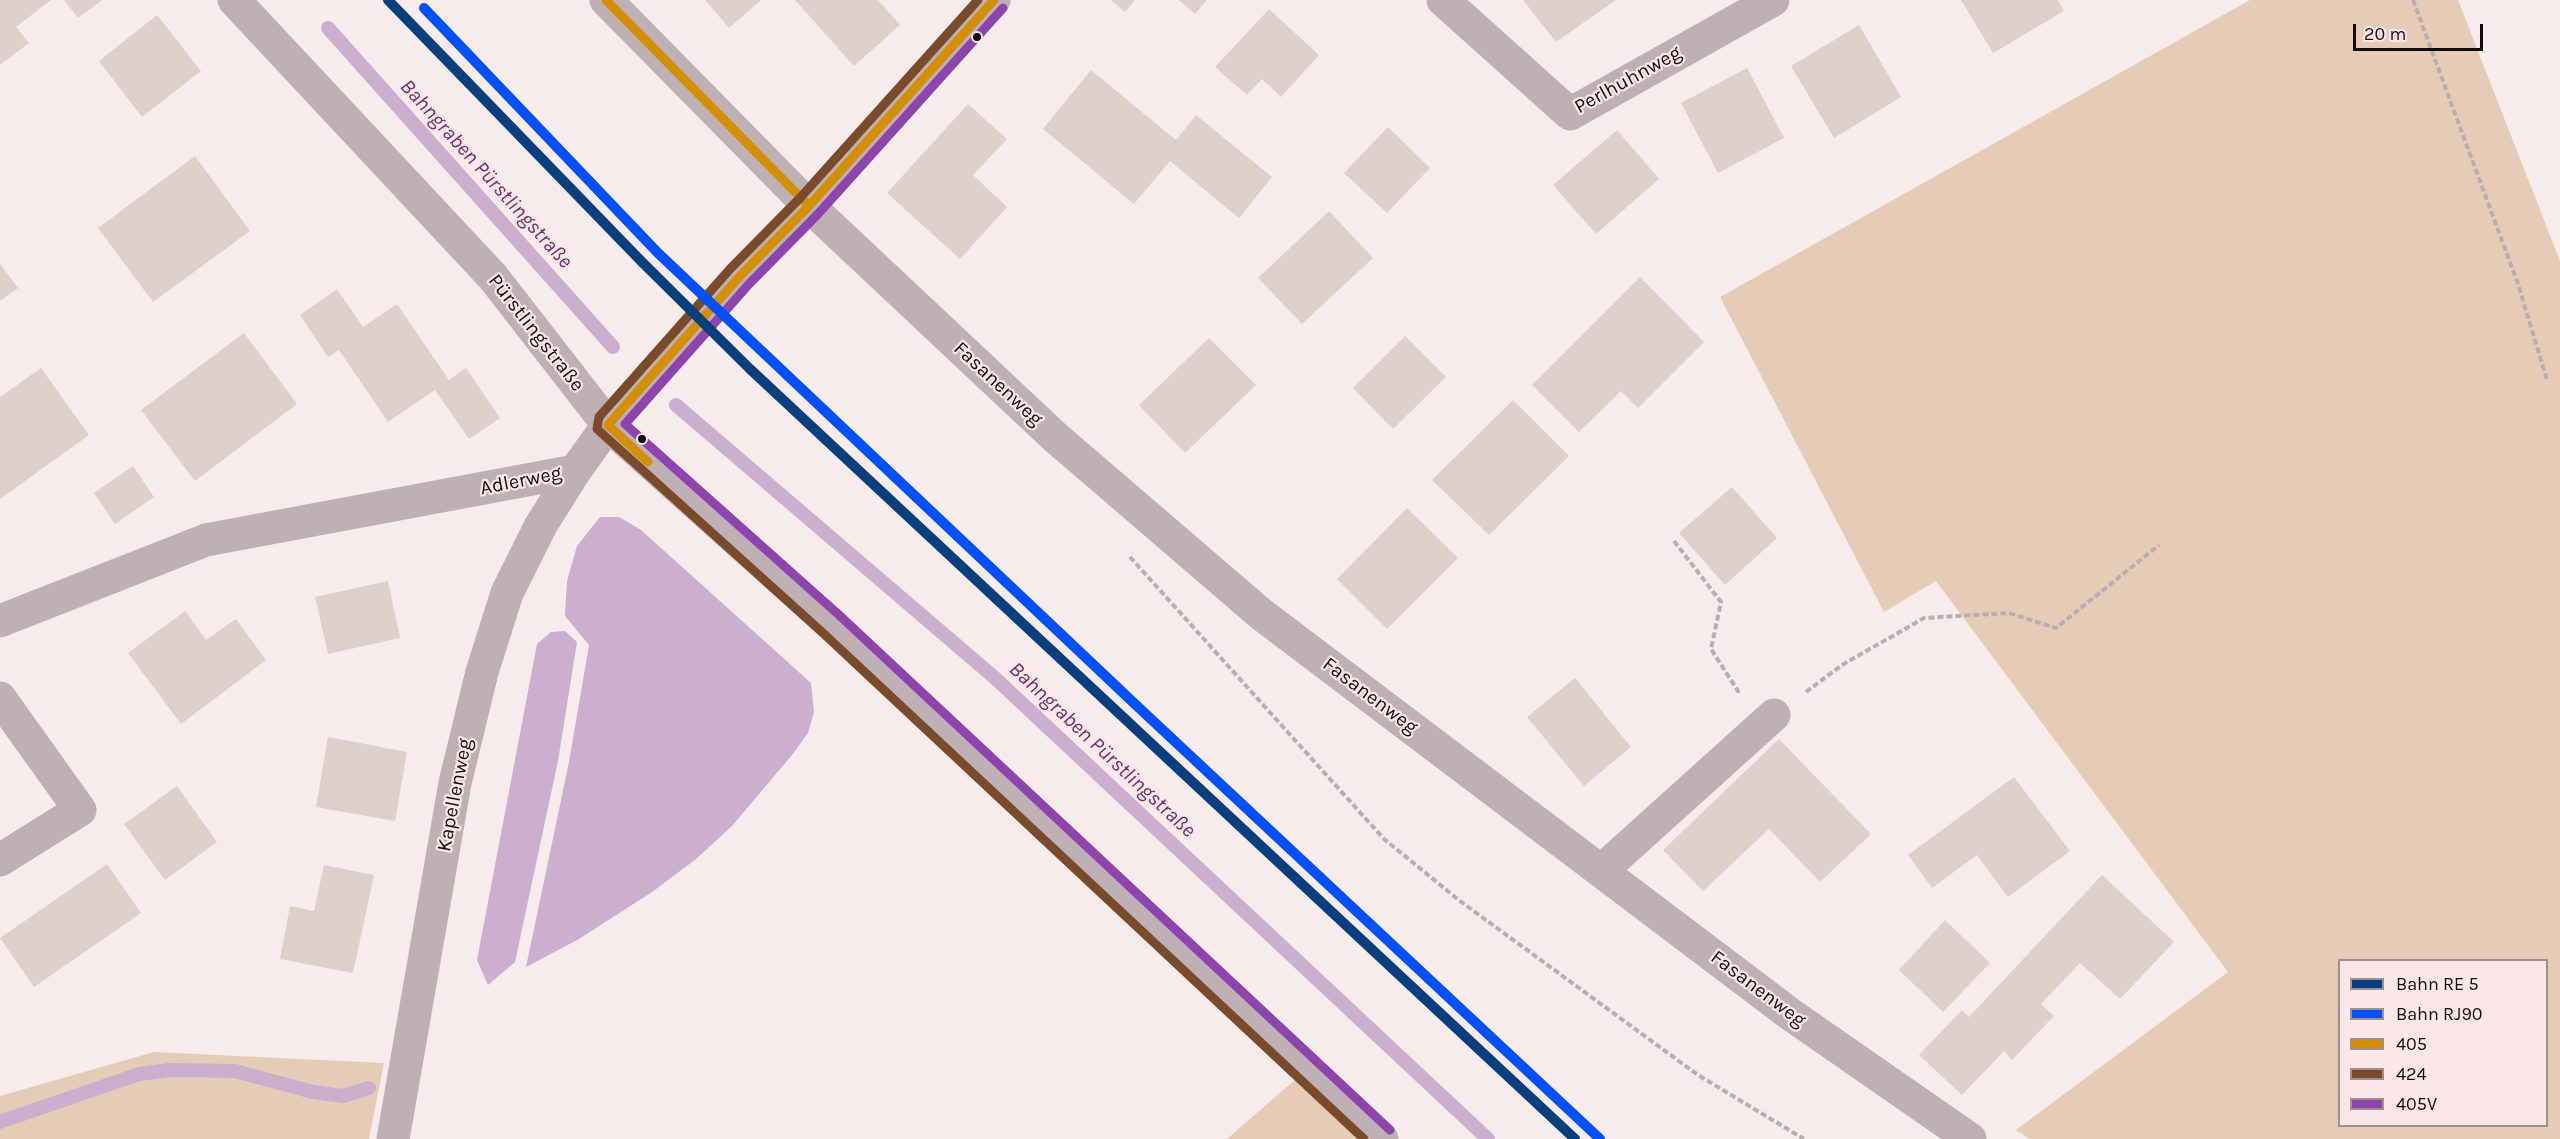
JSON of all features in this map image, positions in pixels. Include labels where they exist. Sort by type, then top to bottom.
[{"type":"street","name":"Pürstlingstraße","points":[[234,0],[493,277],[608,425],[831,624],[1382,1139]]},
{"type":"street","name":"Fasanenweg","points":[[606,0],[809,206],[1055,437],[1262,614],[1790,1014],[1970,1139]]},
{"type":"street","name":"Adlerweg","points":[[0,621],[206,540],[575,471],[608,425],[740,276],[809,206],[994,0]]},
{"type":"street","name":"Perlhuhnweg","points":[[1443,0],[1570,114],[1773,0]]},
{"type":"street","name":"Kapellenweg","points":[[393,1139],[455,783],[482,672],[507,593],[540,525],[575,471]]},
{"type":"street","points":[[0,698],[80,810],[0,860]]},
{"type":"street","points":[[1601,872],[1774,715]]},
{"type":"path","points":[[2413,0],[2518,284],[2547,380]]},
{"type":"path","points":[[1674,541],[1721,602],[1711,649],[1738,691],[1733,716],[1748,738]]},
{"type":"path","points":[[1774,715],[1842,665],[1924,618],[2009,613],[2056,628],[2159,545]]},
{"type":"path","points":[[1130,556],[1384,839],[1460,901],[1698,1075],[1804,1139]]},
{"type":"shaded area","points":[[2250,0],[2458,0],[2560,261],[2560,1139],[2030,1139],[2016,1130],[2228,972],[1936,581],[1884,612],[1720,297]]},
{"type":"shaded area","points":[[600,517],[619,517],[641,530],[811,683],[814,712],[808,733],[792,755],[732,826],[696,859],[652,892],[579,939],[526,967],[569,762],[589,645],[565,616],[567,581],[577,546]]},
{"type":"shaded area","points":[[565,631],[577,642],[558,761],[515,962],[488,985],[477,960],[537,644],[551,632]]},
{"type":"shaded area","points":[[154,1052],[384,1063],[369,1139],[0,1139],[0,1096]]},
{"type":"shaded area","points":[[1306,1070],[1380,1139],[1227,1139]]},
{"type":"building","points":[[0,0],[51,0],[16,27],[29,43],[0,65]]},
{"type":"building","points":[[64,0],[102,0],[78,18]]},
{"type":"building","points":[[705,0],[761,0],[729,28]]},
{"type":"building","points":[[795,0],[878,0],[900,25],[854,66]]},
{"type":"building","points":[[1111,0],[1135,0],[1125,12]]},
{"type":"building","points":[[1179,0],[1207,0],[1195,14]]},
{"type":"building","points":[[1523,0],[1616,0],[1556,42]]},
{"type":"building","points":[[1961,0],[2058,0],[2064,11],[1993,53]]},
{"type":"building","points":[[1269,9],[1319,55],[1281,97],[1262,79],[1247,95],[1215,67]]},
{"type":"building","points":[[157,15],[201,71],[142,117],[99,61]]},
{"type":"building","points":[[1859,25],[1901,97],[1834,138],[1791,66]]},
{"type":"building","points":[[1747,68],[1784,138],[1718,173],[1681,103]]},
{"type":"building","points":[[1091,70],[1176,140],[1196,115],[1272,177],[1239,218],[1170,161],[1134,204],[1043,129]]},
{"type":"building","points":[[968,104],[1007,139],[973,175],[1007,207],[960,259],[887,193]]},
{"type":"building","points":[[1388,127],[1430,168],[1387,213],[1344,173]]},
{"type":"building","points":[[1617,130],[1659,179],[1596,234],[1553,185]]},
{"type":"building","points":[[195,156],[250,231],[153,302],[98,228]]},
{"type":"building","points":[[1329,211],[1373,258],[1302,324],[1258,278]]},
{"type":"building","points":[[0,264],[18,288],[0,301]]},
{"type":"building","points":[[1640,277],[1704,342],[1638,408],[1621,391],[1579,432],[1532,385]]},
{"type":"building","points":[[337,289],[363,327],[397,304],[449,380],[466,368],[500,418],[469,439],[435,390],[388,422],[339,350],[328,357],[300,315]]},
{"type":"building","points":[[244,333],[297,404],[195,481],[141,410]]},
{"type":"building","points":[[1405,336],[1446,377],[1393,429],[1353,388]]},
{"type":"building","points":[[1209,338],[1256,385],[1185,453],[1139,405]]},
{"type":"building","points":[[41,368],[89,435],[0,499],[0,397]]},
{"type":"building","points":[[1513,400],[1569,456],[1489,535],[1432,480]]},
{"type":"building","points":[[133,466],[154,497],[115,524],[94,493]]},
{"type":"building","points":[[1732,487],[1777,538],[1725,585],[1679,533]]},
{"type":"building","points":[[1407,508],[1458,558],[1387,629],[1337,579]]},
{"type":"building","points":[[388,581],[400,638],[328,654],[315,597]]},
{"type":"building","points":[[185,611],[206,640],[236,619],[266,660],[181,724],[128,653]]},
{"type":"building","points":[[1575,678],[1631,747],[1584,786],[1527,717]]},
{"type":"building","points":[[328,737],[407,752],[395,821],[316,807]]},
{"type":"building","points":[[1779,739],[1871,834],[1820,882],[1769,829],[1703,891],[1663,850]]},
{"type":"building","points":[[2014,777],[2070,851],[2008,897],[1977,855],[1932,888],[1908,855]]},
{"type":"building","points":[[177,786],[217,842],[165,880],[124,824]]},
{"type":"building","points":[[107,864],[141,913],[34,987],[0,938]]},
{"type":"building","points":[[324,865],[374,875],[353,973],[280,959],[290,906],[314,911]]},
{"type":"building","points":[[2102,875],[2174,942],[2120,999],[2080,963],[2041,1004],[2054,1016],[2012,1060],[2004,1051],[1962,1095],[1919,1055],[1962,1010],[1969,1017]]},
{"type":"building","points":[[1945,920],[1990,963],[1943,1012],[1899,970]]},
{"type":"waterway","name":"Bahngraben Pürstlingstraße","points":[[328,28],[613,347]]},
{"type":"waterway","name":"Bahngraben Pürstlingstraße","points":[[676,405],[995,678],[1488,1139]]},
{"type":"waterway","points":[[0,1122],[139,1074],[170,1070],[235,1071],[313,1092],[343,1096],[369,1088]]},
{"type":"transit line","points":[[388,0],[642,262],[750,369],[1575,1139]]},
{"type":"transit line","name":"405","points":[[606,0],[809,206]]},
{"type":"transit line","name":"424","points":[[978,0],[800,198],[731,268],[599,417],[597,429],[823,633],[1364,1139]]},
{"type":"transit line","name":"405","points":[[648,462],[608,425],[740,276],[809,206],[994,0]]},
{"type":"transit line","name":"405V","points":[[1003,8],[818,214],[749,284],[625,424],[839,615],[1390,1130]]},
{"type":"rail line","name":"RJ90","points":[[424,8],[658,253],[1600,1139]]}]
